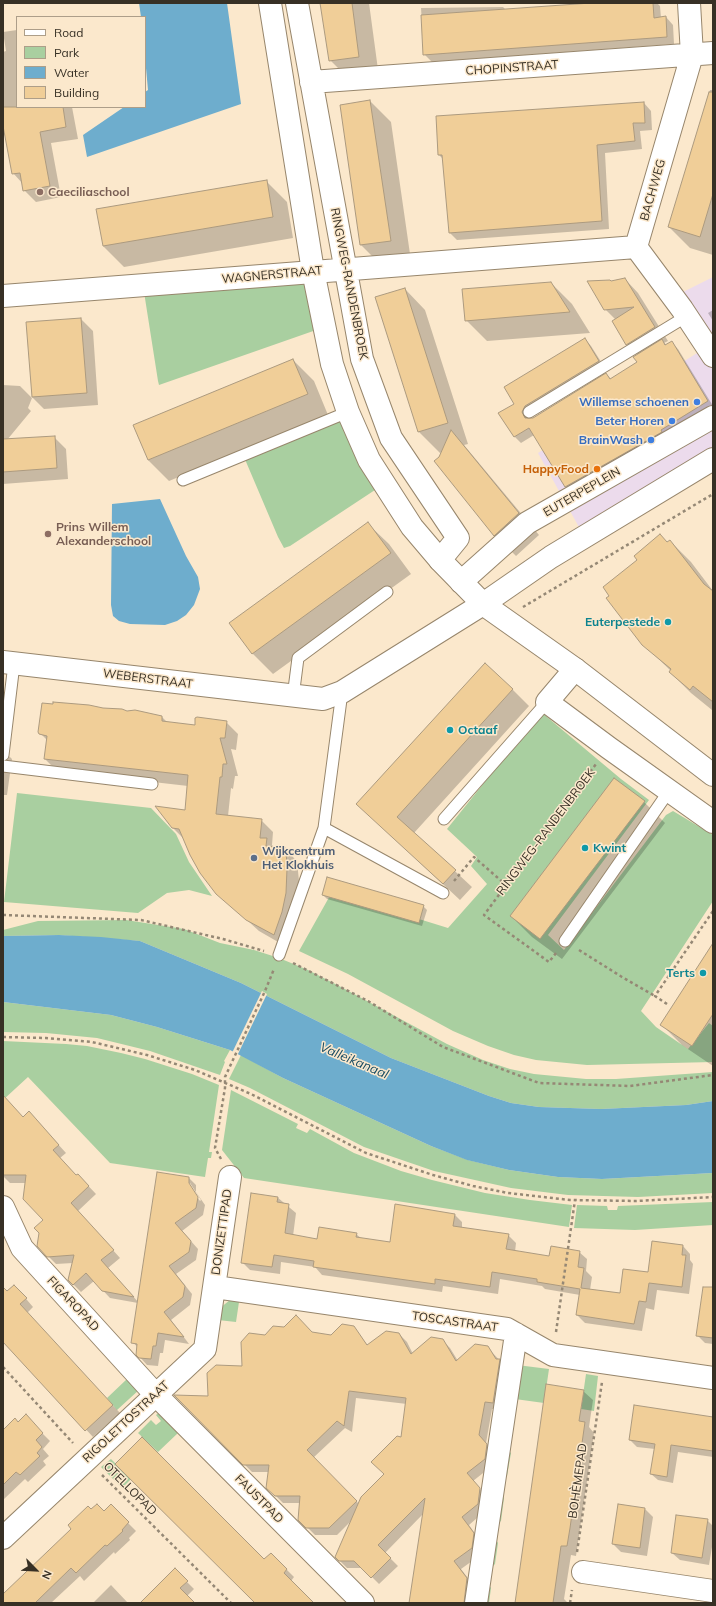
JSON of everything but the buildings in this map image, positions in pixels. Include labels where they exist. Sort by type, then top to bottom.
[{"type":"street","points":[[270,3],[313,271],[332,364],[348,412],[369,460],[412,527],[440,560],[483,604],[575,669],[713,775]]},
{"type":"street","name":"RINGWEG-RANDENBROEK","points":[[297,3],[362,359],[391,438],[458,538],[440,560]]},
{"type":"street","name":"BACHWEG","points":[[636,247],[692,55],[689,3]]},
{"type":"street","name":"CHOPINSTRAAT","points":[[311,82],[713,53]]},
{"type":"street","points":[[636,247],[687,316],[713,356]]},
{"type":"street","name":"WAGNERSTRAAT","points":[[3,296],[636,247]]},
{"type":"street","name":"EUTERPEPLEIN","points":[[461,582],[527,523],[713,417]]},
{"type":"street","points":[[483,604],[551,557],[713,459]]},
{"type":"street","name":"WEBERSTRAAT","points":[[8,663],[293,697],[323,699],[342,692],[483,604]]},
{"type":"street","points":[[575,669],[547,702],[713,822]]},
{"type":"street","name":"DONIZETTIPAD","points":[[215,1287],[230,1177]]},
{"type":"street","name":"FIGAROPAD","points":[[3,1207],[22,1248],[155,1394]]},
{"type":"street","name":"TOSCASTRAAT","points":[[215,1287],[507,1329],[553,1355],[713,1378]]},
{"type":"street","name":"RIGOLETTOSTRAAT","points":[[3,1538],[155,1394],[205,1349],[215,1287]]},
{"type":"street","points":[[476,1603],[516,1334]]},
{"type":"street","name":"FAUSTPAD","points":[[155,1394],[363,1603]]},
{"type":"street","points":[[577,1572],[713,1591]]},
{"type":"lane","points":[[529,412],[687,316]]},
{"type":"lane","points":[[183,480],[348,412]]},
{"type":"lane","points":[[293,697],[298,658],[387,592]]},
{"type":"lane","points":[[3,755],[8,663]]},
{"type":"lane","points":[[279,956],[324,828],[342,692]]},
{"type":"lane","points":[[444,819],[547,702]]},
{"type":"lane","points":[[3,766],[152,784]]},
{"type":"lane","points":[[565,941],[669,791]]},
{"type":"lane","points":[[324,828],[443,893]]},
{"type":"path","points":[[504,618],[713,494]]},
{"type":"path","name":"RINGWEG-RANDENBROEK","points":[[484,915],[609,748]]},
{"type":"path","points":[[443,893],[474,857],[506,885]]},
{"type":"path","points":[[667,1004],[654,996],[713,911]]},
{"type":"path","points":[[3,914],[141,920],[223,939],[279,956],[324,980],[368,1000],[443,1047],[539,1083],[630,1086],[713,1075]]},
{"type":"path","points":[[230,1177],[215,1148],[225,1082],[224,1077],[265,991],[279,956]]},
{"type":"path","points":[[3,1037],[46,1038],[100,1044],[148,1055],[195,1070],[252,1094],[354,1147],[433,1176],[486,1188],[539,1197],[575,1200],[636,1201],[713,1197]]},
{"type":"path","points":[[553,1355],[575,1200]]},
{"type":"path","name":"BOHÈMEPAD","points":[[570,1603],[577,1572],[605,1362]]},
{"type":"path","name":"OTELLOPAD","points":[[3,1367],[87,1459],[231,1603]]},
{"type":"shaded area","points":[[713,277],[713,336],[683,292]]},
{"type":"shaded area","points":[[713,343],[713,450],[580,529],[538,453]]},
{"type":"green space","points":[[303,277],[319,329],[159,385],[144,292]]},
{"type":"green space","points":[[345,418],[378,488],[290,546],[284,548],[244,457]]},
{"type":"green space","points":[[541,712],[621,779],[649,800],[548,935],[564,950],[666,815],[673,811],[713,835],[713,901],[641,1011],[656,1027],[688,1049],[709,1023],[713,1026],[713,1062],[587,1065],[536,1060],[514,1055],[453,1031],[348,974],[299,951],[332,892],[448,928],[487,884],[471,866],[477,857],[447,829]]},
{"type":"green space","points":[[17,793],[151,808],[176,834],[189,862],[212,896],[189,890],[167,893],[138,913],[4,902]]},
{"type":"green space","points":[[126,920],[184,929],[220,943],[254,950],[279,958],[308,970],[447,1044],[483,1060],[510,1069],[534,1074],[586,1079],[616,1079],[713,1072],[713,1101],[686,1105],[601,1109],[539,1107],[511,1103],[391,1058],[241,983],[140,941],[59,935],[3,936],[3,930],[38,921]]},
{"type":"green space","points":[[3,1002],[111,1015],[157,1027],[230,1050],[224,1061],[225,1062],[220,1075],[150,1051],[97,1038],[46,1033],[3,1032]]},
{"type":"green space","points":[[3,1041],[87,1046],[145,1059],[192,1074],[219,1085],[209,1152],[212,1152],[211,1158],[208,1158],[205,1177],[110,1163],[28,1077],[3,1100]]},
{"type":"green space","points":[[241,1055],[283,1078],[431,1146],[468,1160],[509,1170],[558,1177],[602,1179],[713,1173],[713,1193],[638,1197],[568,1195],[511,1188],[434,1171],[364,1147],[250,1088],[229,1079]]},
{"type":"green space","points":[[231,1090],[298,1124],[296,1128],[307,1133],[310,1129],[354,1153],[401,1171],[485,1193],[572,1205],[569,1227],[244,1178],[222,1150]]},
{"type":"green space","points":[[713,1202],[713,1225],[635,1230],[574,1228],[577,1205],[607,1206],[608,1210],[617,1210],[618,1206]]},
{"type":"green space","points":[[230,1300],[239,1302],[236,1322],[218,1320],[220,1308]]},
{"type":"green space","points":[[517,1365],[549,1369],[544,1403],[515,1399],[508,1450],[511,1453],[507,1476],[503,1479],[501,1494],[504,1498],[501,1521],[497,1524],[495,1538],[498,1543],[495,1564],[491,1568],[488,1583],[491,1588],[489,1603],[486,1603],[488,1588],[485,1584],[488,1565],[491,1563],[494,1542],[492,1539],[494,1522],[498,1519],[501,1499],[498,1494],[501,1477],[504,1474],[507,1454],[505,1451]]},
{"type":"green space","points":[[586,1374],[598,1376],[594,1411],[581,1409]]},
{"type":"green space","points":[[127,1379],[140,1389],[117,1410],[107,1398]]},
{"type":"green space","points":[[161,1411],[178,1433],[158,1452],[138,1433],[151,1420],[156,1425],[161,1421],[156,1415]]},
{"type":"green space","points":[[111,1459],[131,1479],[122,1488],[101,1467]]},
{"type":"water","points":[[139,3],[227,3],[241,104],[87,157],[83,135],[123,108],[146,108],[146,91],[148,90],[146,68],[146,16],[141,16]]},
{"type":"water","points":[[160,499],[186,556],[198,577],[200,589],[194,605],[186,615],[177,621],[165,625],[130,624],[119,621],[113,616],[111,605],[112,504]]},
{"type":"water","name":"Valleikanaal","points":[[59,935],[140,941],[241,983],[391,1058],[511,1103],[539,1107],[601,1109],[686,1105],[713,1101],[713,1173],[602,1179],[558,1177],[509,1170],[467,1160],[431,1146],[283,1078],[230,1050],[157,1027],[111,1015],[3,1002],[3,936]]},
{"type":"pier","points":[[262,991],[267,994],[237,1056],[232,1053]]},
{"type":"place","name":"Caeciliaschool","points":[[40,192]]},
{"type":"place","name":"Willemse schoenen","points":[[697,402]]},
{"type":"place","name":"Beter Horen","points":[[672,421]]},
{"type":"place","name":"BrainWash","points":[[651,440]]},
{"type":"place","name":"HappyFood","points":[[597,469]]},
{"type":"place","name":"Prins Willem Alexanderschool","points":[[48,534]]},
{"type":"place","name":"Euterpestede","points":[[668,622]]},
{"type":"place","name":"Octaaf","points":[[450,730]]},
{"type":"place","name":"Kwint","points":[[585,848]]},
{"type":"place","name":"Wijkcentrum Het Klokhuis","points":[[254,858]]},
{"type":"place","name":"Terts","points":[[703,973]]}]
